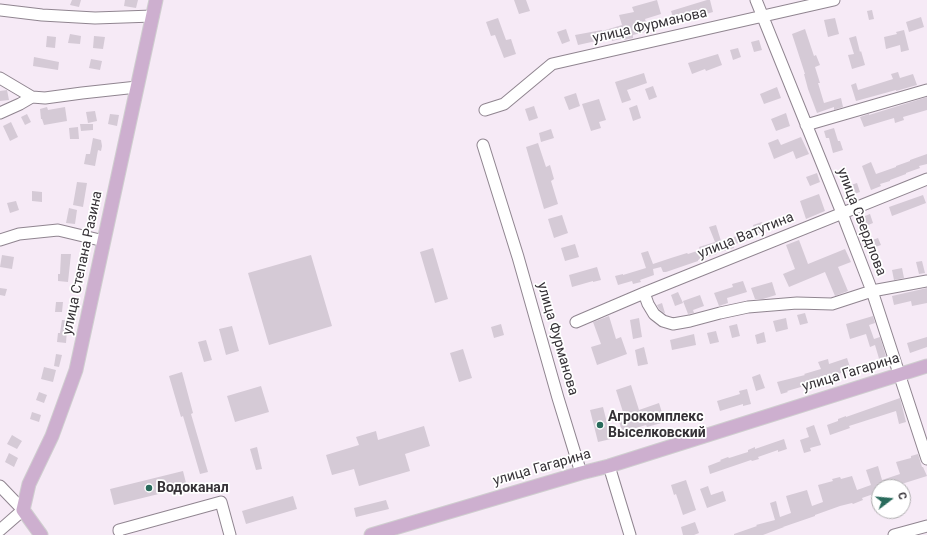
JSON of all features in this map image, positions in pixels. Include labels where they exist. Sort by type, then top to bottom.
[{"type":"main road","name":"улица Степана Разина","points":[[23,510],[29,484],[52,436],[76,370],[156,0]]},
{"type":"main road","name":"улица Гагарина","points":[[372,535],[609,466],[927,366]]},
{"type":"main road","points":[[23,510],[41,535]]},
{"type":"street","name":"улица Свердлова","points":[[756,0],[872,291],[927,459]]},
{"type":"street","name":"улица Фурманова","points":[[486,110],[504,104],[552,64],[834,0]]},
{"type":"street","points":[[0,10],[42,16],[95,18],[153,16]]},
{"type":"street","points":[[0,78],[32,97],[45,98],[137,87]]},
{"type":"street","points":[[806,125],[927,90]]},
{"type":"street","points":[[0,113],[32,97]]},
{"type":"street","name":"улица Фурманова","points":[[483,145],[518,257],[581,473]]},
{"type":"street","name":"улица Ватутина","points":[[576,322],[644,293],[927,179]]},
{"type":"street","points":[[0,240],[19,234],[58,230],[104,241]]},
{"type":"street","points":[[644,293],[654,314],[663,321],[673,324],[748,307],[797,303],[832,304],[872,291],[927,281]]},
{"type":"street","points":[[609,466],[630,535]]},
{"type":"street","points":[[0,486],[23,510],[0,530]]},
{"type":"street","points":[[119,531],[118,530],[221,502],[230,535]]},
{"type":"street","points":[[894,535],[927,526]]},
{"type":"building","points":[[72,0],[81,0],[79,7],[70,5]]},
{"type":"building","points":[[125,0],[138,0],[136,8],[124,6]]},
{"type":"building","points":[[514,0],[526,0],[530,11],[519,14]]},
{"type":"building","points":[[657,0],[661,14],[645,19],[649,31],[633,35],[633,38],[624,40],[624,38],[612,41],[612,38],[578,45],[575,35],[602,31],[622,25],[619,15],[634,12],[632,7]]},
{"type":"building","points":[[710,0],[713,12],[675,23],[671,11]]},
{"type":"building","points":[[872,10],[874,19],[869,20],[867,11]]},
{"type":"building","points":[[921,17],[924,27],[909,32],[906,22]]},
{"type":"building","points":[[498,18],[506,40],[511,39],[516,54],[504,58],[495,35],[491,36],[486,22]]},
{"type":"building","points":[[835,18],[839,34],[828,37],[824,20]]},
{"type":"building","points":[[566,29],[570,41],[562,44],[557,32]]},
{"type":"building","points":[[805,29],[814,56],[816,55],[820,65],[815,67],[824,103],[841,98],[843,107],[834,110],[834,107],[817,113],[808,89],[805,74],[792,34]]},
{"type":"building","points":[[904,30],[909,50],[901,52],[900,45],[886,49],[884,37],[897,34],[896,32]]},
{"type":"building","points":[[70,34],[81,36],[80,44],[68,43]]},
{"type":"building","points":[[47,36],[56,37],[55,48],[46,47]]},
{"type":"building","points":[[94,36],[105,37],[103,49],[93,48]]},
{"type":"building","points":[[856,36],[865,65],[852,69],[848,55],[854,54],[849,38]]},
{"type":"building","points":[[759,40],[762,50],[754,52],[751,42]]},
{"type":"building","points":[[738,48],[741,57],[733,60],[730,50]]},
{"type":"building","points":[[718,54],[722,65],[692,74],[688,63]]},
{"type":"building","points":[[34,57],[59,62],[58,70],[33,66]]},
{"type":"building","points":[[91,59],[102,61],[100,70],[89,68]]},
{"type":"building","points":[[898,72],[900,78],[913,74],[917,85],[856,101],[851,85],[856,83],[858,90],[893,79],[891,74]]},
{"type":"building","points":[[644,73],[647,83],[627,90],[631,100],[622,103],[615,82]]},
{"type":"building","points":[[653,86],[657,97],[649,100],[645,89]]},
{"type":"building","points":[[777,87],[781,98],[764,104],[760,94]]},
{"type":"building","points":[[7,90],[9,100],[0,101],[0,91]]},
{"type":"building","points":[[576,93],[580,106],[569,110],[564,97]]},
{"type":"building","points":[[927,97],[927,110],[903,117],[904,120],[895,123],[894,118],[864,127],[860,117],[869,115]]},
{"type":"building","points":[[599,99],[606,120],[599,122],[601,128],[591,131],[582,104]]},
{"type":"building","points":[[637,105],[641,118],[633,121],[629,108]]},
{"type":"building","points":[[534,106],[538,118],[529,121],[525,109]]},
{"type":"building","points":[[47,107],[48,110],[65,107],[67,121],[44,125],[41,119],[40,109]]},
{"type":"building","points":[[95,111],[97,121],[88,123],[86,112]]},
{"type":"building","points":[[786,113],[790,126],[776,131],[771,119]]},
{"type":"building","points":[[27,114],[31,122],[25,125],[21,117]]},
{"type":"building","points":[[110,114],[119,115],[117,126],[108,124]]},
{"type":"building","points":[[11,122],[18,137],[10,141],[3,126]]},
{"type":"building","points":[[80,124],[93,124],[93,130],[81,131]]},
{"type":"building","points":[[78,127],[79,139],[70,139],[69,128]]},
{"type":"building","points":[[834,128],[838,141],[840,141],[843,150],[833,153],[829,138],[826,138],[824,131]]},
{"type":"building","points":[[551,129],[554,138],[541,142],[539,133]]},
{"type":"building","points":[[801,137],[809,154],[796,159],[793,151],[774,159],[768,143],[778,139],[781,145]]},
{"type":"building","points":[[93,138],[101,140],[102,146],[101,151],[98,150],[95,166],[84,164],[86,154],[90,154]]},
{"type":"building","points":[[538,143],[546,167],[550,165],[554,179],[551,181],[558,204],[544,209],[526,147]]},
{"type":"building","points":[[927,154],[927,164],[919,166],[920,168],[880,184],[881,186],[871,190],[862,166],[871,162],[876,174]]},
{"type":"building","points":[[817,173],[820,182],[810,186],[806,177]]},
{"type":"building","points":[[77,182],[87,183],[83,207],[73,205]]},
{"type":"building","points":[[857,183],[860,192],[851,195],[848,186]]},
{"type":"building","points":[[32,191],[42,192],[42,202],[32,201]]},
{"type":"building","points":[[819,194],[825,211],[806,219],[800,201]]},
{"type":"building","points":[[923,195],[926,203],[892,216],[889,207]]},
{"type":"building","points":[[16,201],[19,210],[10,213],[7,203]]},
{"type":"building","points":[[69,208],[77,210],[75,224],[66,223]]},
{"type":"building","points":[[870,214],[873,223],[863,227],[860,218]]},
{"type":"building","points":[[562,215],[568,233],[554,238],[548,219]]},
{"type":"building","points":[[762,222],[765,231],[747,237],[748,240],[733,245],[734,248],[666,272],[663,272],[661,267],[653,269],[654,275],[640,280],[641,282],[633,284],[632,281],[618,285],[615,276],[646,268],[641,253],[648,251],[653,264],[700,250],[699,247],[715,242],[709,227],[716,225],[721,241],[740,235],[739,233],[754,228],[753,225]]},
{"type":"building","points":[[878,238],[881,245],[872,248],[870,241]]},
{"type":"building","points":[[799,240],[808,264],[845,249],[851,262],[838,267],[848,291],[835,296],[825,272],[789,287],[783,274],[795,269],[786,245]]},
{"type":"building","points":[[575,244],[579,257],[565,261],[561,248]]},
{"type":"building","points":[[433,248],[448,299],[435,303],[420,252]]},
{"type":"building","points":[[61,254],[71,254],[68,282],[58,281],[58,274],[60,274]]},
{"type":"building","points":[[2,255],[14,257],[12,269],[0,267]]},
{"type":"building","points":[[311,255],[332,326],[269,345],[248,273]]},
{"type":"building","points":[[922,261],[925,273],[919,274],[916,262]]},
{"type":"building","points":[[597,267],[601,280],[572,287],[569,275]]},
{"type":"building","points":[[902,268],[904,278],[894,280],[892,270]]},
{"type":"building","points":[[743,281],[747,292],[727,298],[728,303],[719,306],[714,293],[733,287],[732,284]]},
{"type":"building","points":[[772,282],[776,295],[763,299],[755,299],[751,288]]},
{"type":"building","points":[[0,288],[7,289],[5,296],[0,295]]},
{"type":"building","points":[[927,288],[927,303],[912,306],[911,301],[894,305],[892,296]]},
{"type":"building","points":[[678,292],[683,303],[675,306],[671,295]]},
{"type":"building","points":[[700,295],[704,306],[693,310],[694,313],[688,314],[683,301]]},
{"type":"building","points":[[56,302],[63,302],[62,312],[55,312]]},
{"type":"building","points":[[662,303],[665,313],[659,309],[657,305]]},
{"type":"building","points":[[805,313],[808,323],[800,325],[797,315]]},
{"type":"building","points":[[609,316],[616,339],[621,337],[627,354],[597,365],[591,347],[601,344],[593,322]]},
{"type":"building","points":[[873,316],[875,323],[869,325],[874,339],[880,337],[887,360],[880,362],[875,345],[870,347],[866,334],[850,339],[846,324]]},
{"type":"building","points":[[639,318],[642,337],[633,339],[630,320]]},
{"type":"building","points":[[786,318],[788,329],[776,332],[773,321]]},
{"type":"building","points":[[62,320],[72,321],[71,330],[67,330],[66,343],[57,342]]},
{"type":"building","points":[[501,324],[504,335],[494,338],[491,327]]},
{"type":"building","points":[[737,324],[740,336],[732,338],[729,326]]},
{"type":"building","points":[[232,326],[239,351],[226,355],[219,329]]},
{"type":"building","points":[[716,331],[719,342],[710,344],[707,333]]},
{"type":"building","points":[[764,332],[766,342],[757,344],[755,335]]},
{"type":"building","points":[[694,334],[696,345],[672,350],[670,340]]},
{"type":"building","points":[[927,337],[927,347],[910,353],[907,343]]},
{"type":"building","points":[[206,340],[212,360],[204,362],[198,342]]},
{"type":"building","points":[[644,347],[648,364],[638,366],[635,350]]},
{"type":"building","points":[[463,349],[472,378],[459,382],[450,353]]},
{"type":"building","points":[[56,354],[62,355],[59,367],[54,366]]},
{"type":"building","points":[[847,358],[851,370],[815,381],[815,383],[781,394],[777,382],[805,375],[804,374],[821,369],[818,362],[828,359],[829,364]]},
{"type":"building","points":[[44,367],[56,370],[53,382],[41,379]]},
{"type":"building","points":[[182,372],[193,413],[191,414],[208,472],[200,474],[183,416],[181,417],[169,376]]},
{"type":"building","points":[[760,374],[765,388],[756,391],[752,377]]},
{"type":"building","points":[[631,385],[639,410],[659,403],[665,422],[647,427],[646,425],[622,432],[617,414],[623,412],[616,390]]},
{"type":"building","points":[[261,386],[269,412],[235,422],[227,396]]},
{"type":"building","points":[[747,389],[751,404],[743,406],[743,404],[720,411],[717,401],[740,394],[739,391]]},
{"type":"building","points":[[39,392],[47,395],[44,403],[36,400]]},
{"type":"building","points":[[900,398],[906,422],[899,424],[896,411],[849,426],[850,428],[830,435],[827,425],[838,421],[838,419]]},
{"type":"building","name":"Агрокомплекс Выселковский","points":[[603,407],[611,439],[598,442],[590,410]]},
{"type":"building","points":[[687,411],[688,415],[696,412],[698,419],[683,423],[679,413]]},
{"type":"building","points":[[32,412],[41,415],[39,422],[30,419]]},
{"type":"building","points":[[814,425],[821,445],[810,448],[811,451],[804,453],[800,440],[809,437],[806,428]]},
{"type":"building","points":[[424,426],[430,446],[405,454],[410,471],[359,486],[354,469],[332,475],[326,455],[359,445],[356,437],[376,431],[378,440]]},
{"type":"building","points":[[12,435],[22,441],[17,449],[7,444]]},
{"type":"building","points":[[784,439],[787,449],[778,452],[778,450],[758,457],[759,459],[751,460],[710,474],[708,466],[721,461],[720,460],[748,452],[748,450],[755,447],[755,449]]},
{"type":"building","points":[[257,447],[262,469],[256,470],[250,449]]},
{"type":"building","points":[[9,453],[18,458],[14,467],[5,462]]},
{"type":"building","points":[[918,454],[922,467],[927,476],[911,481],[911,479],[885,479],[900,474],[896,462],[911,458],[911,456]]},
{"type":"building","points":[[878,466],[882,479],[871,479],[871,485],[866,470]]},
{"type":"building","name":"Водоканал","points":[[183,471],[187,487],[114,505],[110,489]]},
{"type":"building","points":[[852,476],[857,490],[871,485],[871,495],[862,498],[863,500],[853,504],[840,506],[763,535],[734,535],[757,526],[756,525],[775,520],[770,503],[776,501],[780,517],[791,513],[786,496],[807,490],[812,506],[823,502],[818,485],[833,481],[832,479],[840,477],[841,479]]},
{"type":"building","points":[[686,480],[696,510],[683,515],[676,494],[674,495],[671,485]]},
{"type":"building","points":[[708,486],[711,495],[723,491],[726,501],[707,508],[700,489]]},
{"type":"building","points":[[293,496],[297,509],[246,524],[242,511]]},
{"type":"building","points":[[386,500],[389,509],[356,517],[354,508]]},
{"type":"building","points":[[695,522],[699,533],[694,535],[683,535],[681,527]]},
{"type":"place","name":"Агрокомплекс Выселковский","points":[[600,425]]},
{"type":"place","name":"Водоканал","points":[[149,488]]}]
